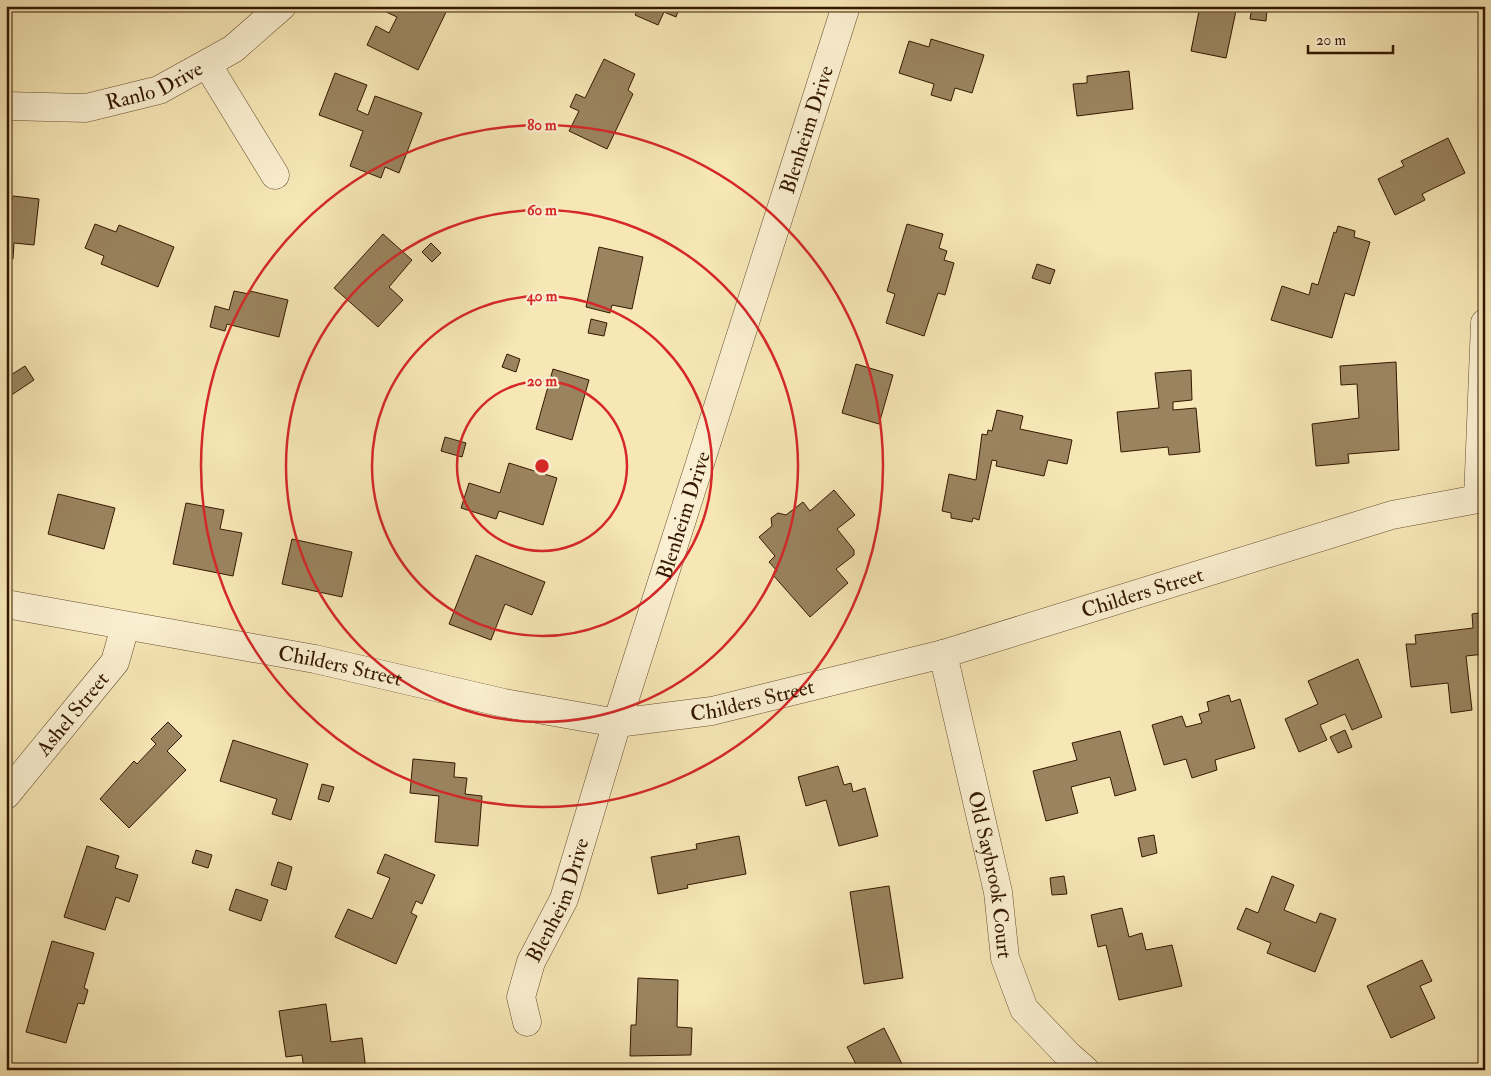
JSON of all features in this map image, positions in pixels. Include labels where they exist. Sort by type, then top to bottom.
[{"type":"street","name":"Ranlo Drive","points":[[6,106],[86,108],[159,90],[234,49],[282,6]]},
{"type":"street","name":"Blenheim Drive","points":[[527,1022],[521,997],[531,962],[564,899],[617,723],[846,6]]},
{"type":"street","points":[[207,64],[274,175]]},
{"type":"street","points":[[1481,500],[1485,324]]},
{"type":"street","name":"Childers Street","points":[[6,604],[125,627],[315,659],[504,703],[617,723],[712,711],[943,654],[1392,515],[1481,500]]},
{"type":"street","name":"Ashel Street","points":[[6,795],[115,662],[125,627]]},
{"type":"street","name":"Old Saybrook Court","points":[[943,654],[998,892],[1005,958],[1024,1009],[1069,1056],[1086,1070]]},
{"type":"building","points":[[386,6],[449,6],[418,70],[367,45],[376,26],[389,33],[397,17],[384,11]]},
{"type":"building","points":[[639,6],[680,6],[676,17],[664,12],[658,25],[635,15]]},
{"type":"building","points":[[1200,6],[1237,6],[1226,58],[1191,51]]},
{"type":"building","points":[[1252,7],[1267,9],[1266,21],[1250,19]]},
{"type":"building","points":[[931,39],[984,55],[972,93],[955,88],[951,101],[931,95],[934,84],[899,73],[909,41],[929,47]]},
{"type":"building","points":[[604,59],[635,74],[628,90],[633,94],[607,149],[569,131],[579,111],[570,107],[576,94],[585,98]]},
{"type":"building","points":[[1129,71],[1133,109],[1077,116],[1073,84],[1087,83],[1087,76]]},
{"type":"building","points":[[335,73],[367,85],[357,110],[368,115],[375,96],[422,113],[399,173],[385,167],[381,178],[350,166],[363,131],[319,115]]},
{"type":"building","points":[[1448,138],[1465,173],[1422,194],[1425,200],[1395,215],[1378,179],[1404,166],[1401,161]]},
{"type":"building","points":[[13,196],[39,199],[34,245],[14,243],[13,259],[6,258],[6,201],[12,201]]},
{"type":"building","points":[[95,224],[116,232],[119,225],[174,247],[158,287],[101,264],[104,256],[85,248]]},
{"type":"building","points":[[907,224],[943,234],[939,248],[947,251],[944,260],[954,263],[945,295],[938,293],[924,336],[886,323],[895,294],[887,291]]},
{"type":"building","points":[[1338,226],[1355,231],[1354,237],[1370,242],[1354,296],[1345,293],[1332,338],[1271,320],[1282,286],[1309,295],[1312,283],[1318,285],[1334,232],[1336,233]]},
{"type":"building","points":[[383,234],[412,260],[389,287],[403,300],[378,327],[334,288]]},
{"type":"building","points":[[431,243],[441,253],[432,262],[422,252]]},
{"type":"building","points":[[599,247],[643,257],[632,309],[612,305],[610,313],[586,307]]},
{"type":"building","points":[[1037,264],[1055,270],[1050,284],[1032,278]]},
{"type":"building","points":[[234,291],[249,294],[250,291],[288,300],[279,337],[227,324],[225,331],[210,327],[215,306],[229,310]]},
{"type":"building","points":[[591,319],[607,323],[604,336],[588,333]]},
{"type":"building","points":[[507,354],[520,359],[516,372],[502,367]]},
{"type":"building","points":[[1396,362],[1399,450],[1348,454],[1349,463],[1316,466],[1312,424],[1359,418],[1357,384],[1341,385],[1340,366]]},
{"type":"building","points":[[856,364],[893,375],[879,424],[842,413]]},
{"type":"building","points":[[25,366],[34,380],[10,396],[6,390],[6,378]]},
{"type":"building","points":[[553,369],[589,380],[572,440],[536,429]]},
{"type":"building","points":[[1191,370],[1192,400],[1173,402],[1173,410],[1196,408],[1200,452],[1169,455],[1168,447],[1121,452],[1117,412],[1159,408],[1155,373]]},
{"type":"building","points":[[997,410],[1023,416],[1020,429],[1072,440],[1067,464],[1048,460],[1044,476],[996,466],[997,461],[992,460],[979,520],[973,518],[972,522],[951,518],[951,513],[942,511],[949,474],[976,480],[982,434],[987,435],[988,430],[992,431]]},
{"type":"building","points":[[445,437],[466,443],[462,457],[441,451]]},
{"type":"building","points":[[509,463],[557,478],[543,525],[499,511],[496,519],[461,508],[469,483],[500,493]]},
{"type":"building","points":[[834,490],[855,515],[837,529],[854,550],[854,555],[836,569],[848,583],[810,617],[773,575],[777,571],[769,562],[775,556],[759,537],[772,526],[771,518],[778,513],[786,515],[803,502],[810,511]]},
{"type":"building","points":[[58,494],[115,508],[104,549],[48,534]]},
{"type":"building","points":[[186,503],[224,510],[220,529],[242,533],[233,576],[173,564]]},
{"type":"building","points":[[292,539],[352,552],[342,597],[282,584]]},
{"type":"building","points":[[476,555],[545,582],[532,615],[505,604],[491,640],[449,624]]},
{"type":"building","points":[[1485,612],[1485,654],[1466,656],[1472,710],[1451,713],[1448,683],[1411,687],[1406,644],[1416,644],[1415,635],[1473,628],[1472,614]]},
{"type":"building","points":[[1358,659],[1382,717],[1352,730],[1345,714],[1320,725],[1327,740],[1299,752],[1285,719],[1318,704],[1308,681]]},
{"type":"building","points":[[1229,695],[1231,702],[1240,699],[1255,748],[1215,760],[1217,770],[1192,778],[1186,759],[1164,765],[1152,725],[1182,716],[1186,727],[1202,723],[1199,714],[1209,711],[1207,702]]},
{"type":"building","points":[[168,722],[182,736],[167,751],[186,770],[129,828],[100,799],[134,761],[137,764],[156,744],[151,739]]},
{"type":"building","points":[[1345,730],[1352,747],[1338,753],[1330,737]]},
{"type":"building","points":[[1120,731],[1136,790],[1115,796],[1110,777],[1071,787],[1078,813],[1046,821],[1033,771],[1077,760],[1072,743]]},
{"type":"building","points":[[233,740],[308,764],[291,820],[272,814],[277,799],[220,781]]},
{"type":"building","points":[[413,759],[455,763],[454,777],[467,778],[465,794],[482,796],[478,846],[435,842],[439,796],[410,793]]},
{"type":"building","points":[[838,766],[844,785],[851,783],[853,792],[865,788],[878,836],[839,846],[826,800],[806,806],[798,777]]},
{"type":"building","points":[[322,784],[334,787],[329,802],[318,799]]},
{"type":"building","points":[[1154,835],[1157,853],[1142,857],[1138,838]]},
{"type":"building","points":[[739,836],[746,874],[687,885],[688,888],[658,894],[651,857],[697,849],[696,844]]},
{"type":"building","points":[[87,846],[119,856],[115,868],[138,875],[129,902],[116,897],[105,930],[64,917]]},
{"type":"building","points":[[196,850],[212,855],[208,868],[192,863]]},
{"type":"building","points":[[385,854],[435,875],[422,904],[416,901],[411,913],[417,916],[396,964],[335,937],[348,909],[372,919],[390,878],[377,873]]},
{"type":"building","points":[[278,862],[292,867],[286,890],[271,885]]},
{"type":"building","points":[[1064,876],[1067,894],[1052,895],[1050,878]]},
{"type":"building","points":[[1272,876],[1294,885],[1284,910],[1316,923],[1320,913],[1336,919],[1315,972],[1267,953],[1271,943],[1237,929],[1246,908],[1258,913]]},
{"type":"building","points":[[889,886],[903,978],[864,984],[850,892]]},
{"type":"building","points":[[236,889],[268,900],[261,921],[229,910]]},
{"type":"building","points":[[1122,908],[1129,937],[1142,933],[1146,950],[1172,945],[1182,986],[1119,1000],[1106,945],[1098,947],[1091,915]]},
{"type":"building","points":[[52,941],[94,953],[84,988],[88,990],[84,1004],[78,1003],[66,1043],[26,1032]]},
{"type":"building","points":[[1422,960],[1432,981],[1420,986],[1435,1018],[1391,1038],[1367,986]]},
{"type":"building","points":[[638,978],[678,980],[677,1027],[692,1028],[691,1055],[630,1056],[631,1025],[636,1025]]},
{"type":"building","points":[[326,1004],[331,1042],[362,1038],[366,1070],[304,1070],[302,1055],[286,1057],[279,1011]]},
{"type":"building","points":[[884,1028],[905,1070],[859,1070],[847,1047]]}]
